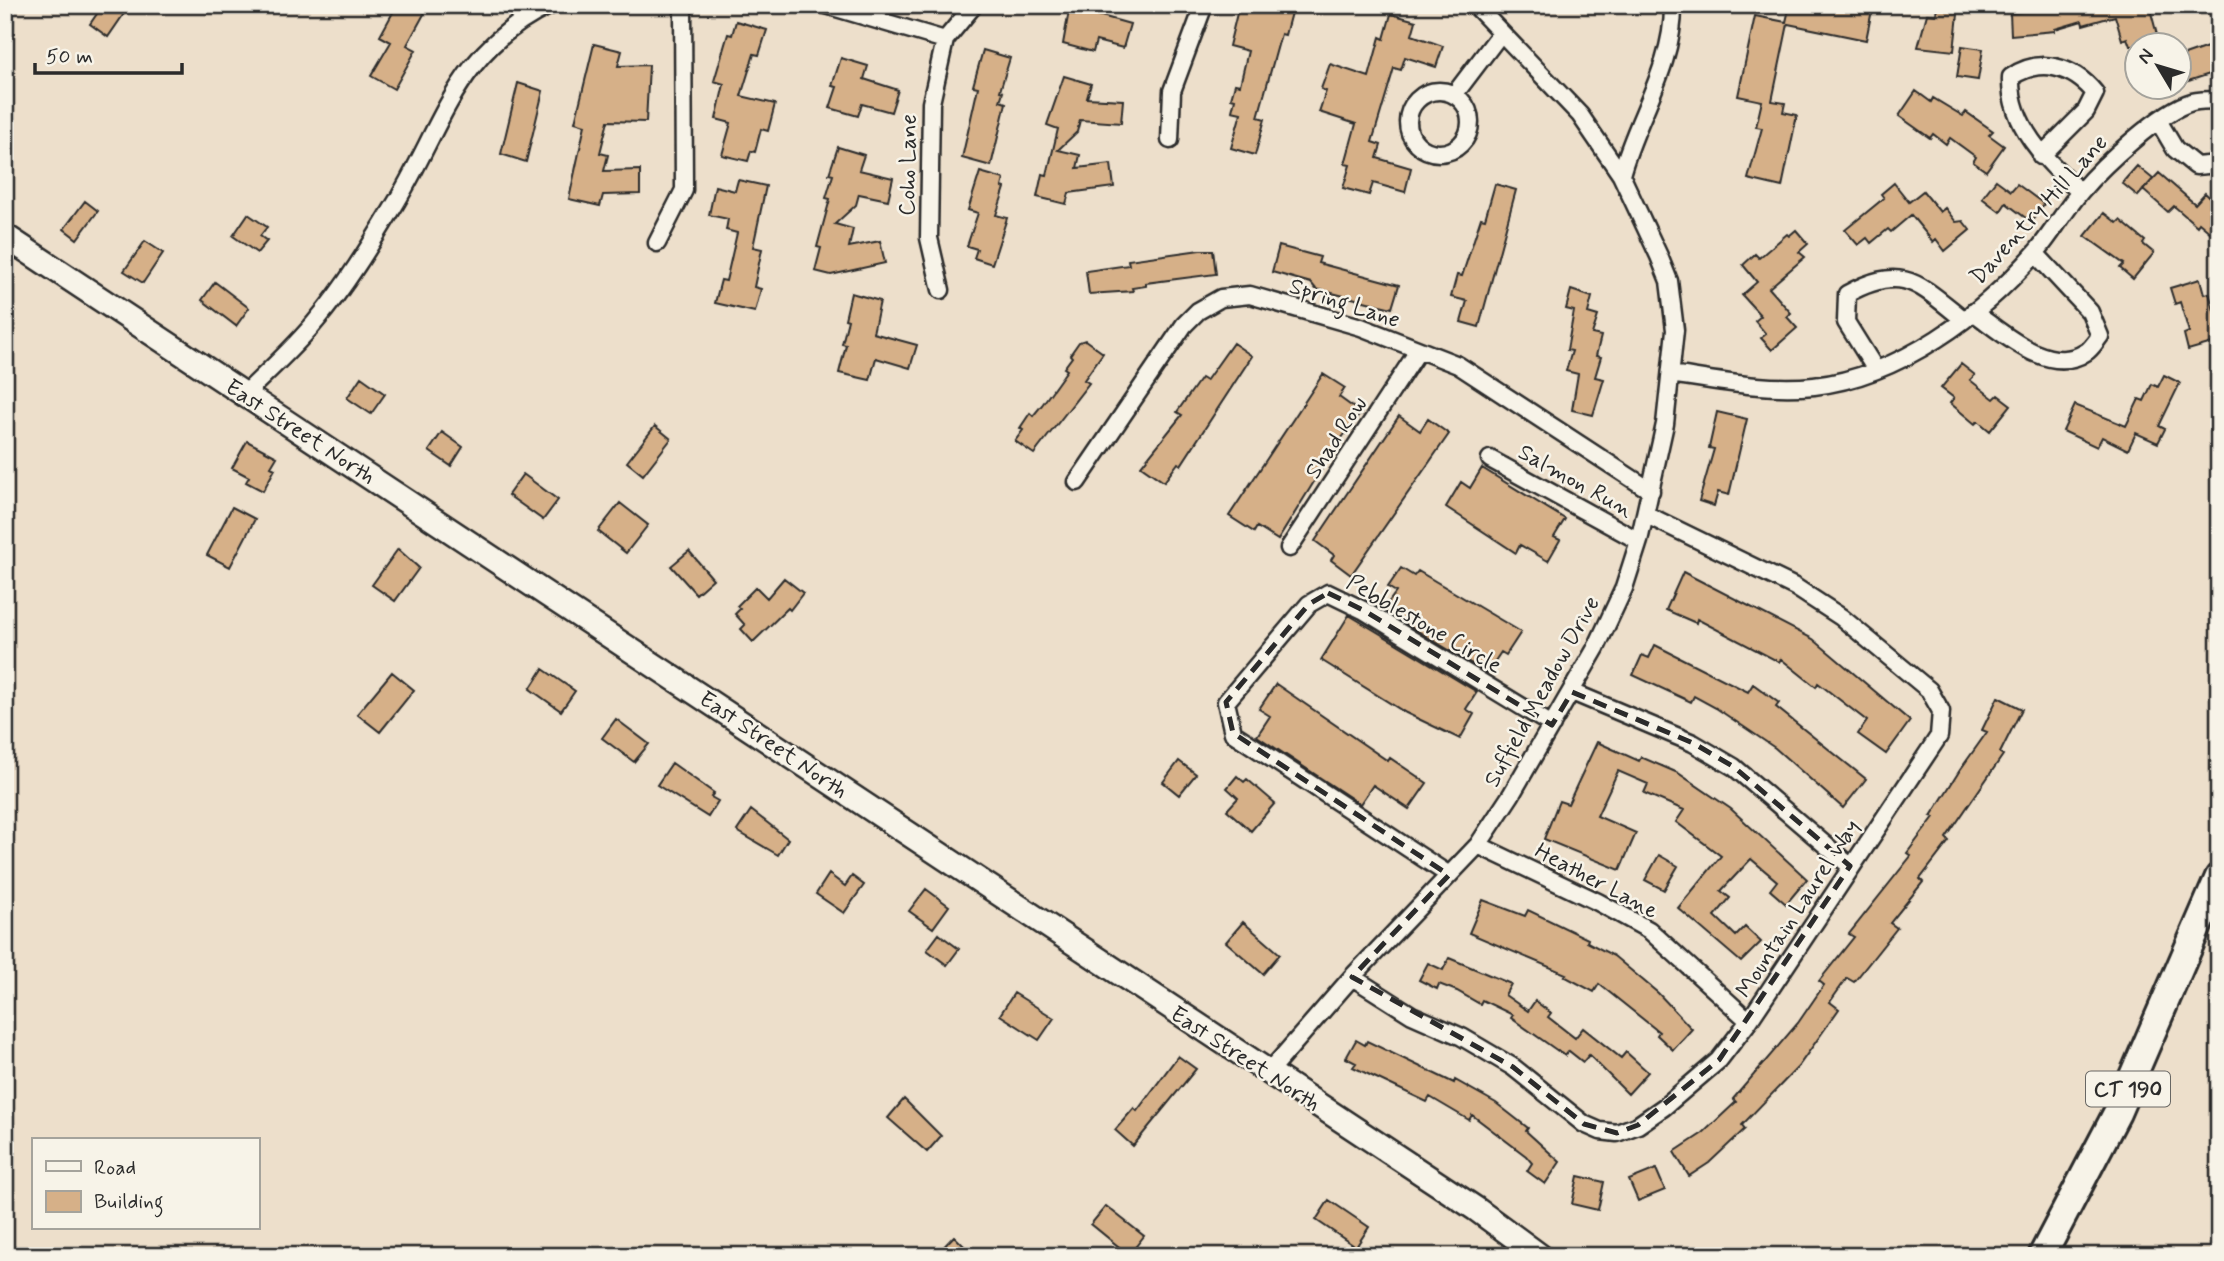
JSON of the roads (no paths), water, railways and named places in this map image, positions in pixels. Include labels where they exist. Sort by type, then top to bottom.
[{"type":"main road","name":"East Street North","points":[[5,236],[991,891],[1476,1209],[1540,1256]]},
{"type":"main road","name":"CT 190","points":[[2042,1256],[2117,1113],[2219,877]]},
{"type":"street","points":[[245,394],[317,321],[395,205],[447,102],[483,51],[530,10],[551,5]]},
{"type":"street","points":[[657,243],[684,190],[683,5]]},
{"type":"street","points":[[826,5],[945,40],[974,5]]},
{"type":"street","points":[[1170,140],[1172,92],[1204,5]]},
{"type":"street","name":"Suffield Meadow Drive","points":[[1269,1072],[1352,977],[1478,845],[1552,725],[1572,692],[1624,587],[1639,541],[1665,424],[1675,330],[1669,281],[1621,175],[1580,115],[1475,5]]},
{"type":"street","points":[[1621,175],[1630,141],[1664,65],[1673,26],[1672,5]]},
{"type":"street","points":[[1454,95],[1501,33]]},
{"type":"street","name":"Coho Lane","points":[[941,290],[929,238],[931,103],[945,40]]},
{"type":"street","points":[[2041,156],[2086,111],[2095,93],[2084,79],[2051,65],[2027,66],[2011,77],[2011,93],[2020,120],[2041,156],[2080,192]]},
{"type":"street","name":"Daventry Hill Lane","points":[[1671,374],[1756,386],[1814,386],[1876,370],[1908,356],[1968,316],[2035,253],[2080,192],[2117,154],[2191,102],[2219,100]]},
{"type":"street","points":[[2159,122],[2175,149],[2196,166],[2219,164]]},
{"type":"street","points":[[1876,370],[1846,322],[1847,294],[1873,280],[1897,278],[1921,285],[1968,316],[2040,355],[2065,359],[2086,352],[2100,336],[2090,312],[2035,253]]},
{"type":"street","name":"Spring Lane","points":[[1077,482],[1184,325],[1198,311],[1221,298],[1250,295],[1361,327],[1458,366],[1651,491]]},
{"type":"street","name":"Shad Row","points":[[1289,548],[1418,351]]},
{"type":"street","name":"Salmon Run","points":[[1490,458],[1639,541]]},
{"type":"street","name":"Mountain Laurel Way","points":[[1352,977],[1412,1016],[1462,1037],[1513,1067],[1584,1124],[1600,1132],[1617,1133],[1638,1125],[1664,1107],[1719,1059],[1749,1021],[1939,736],[1941,710],[1929,690],[1841,617],[1795,587],[1645,514]]},
{"type":"street","name":"Pebblestone Circle","points":[[1449,875],[1233,733],[1226,702],[1309,604],[1328,593],[1363,610],[1552,725]]},
{"type":"street","points":[[1572,692],[1693,743],[1734,767],[1850,866]]},
{"type":"street","name":"Heather Lane","points":[[1478,845],[1598,902],[1649,930],[1749,1021]]}]
